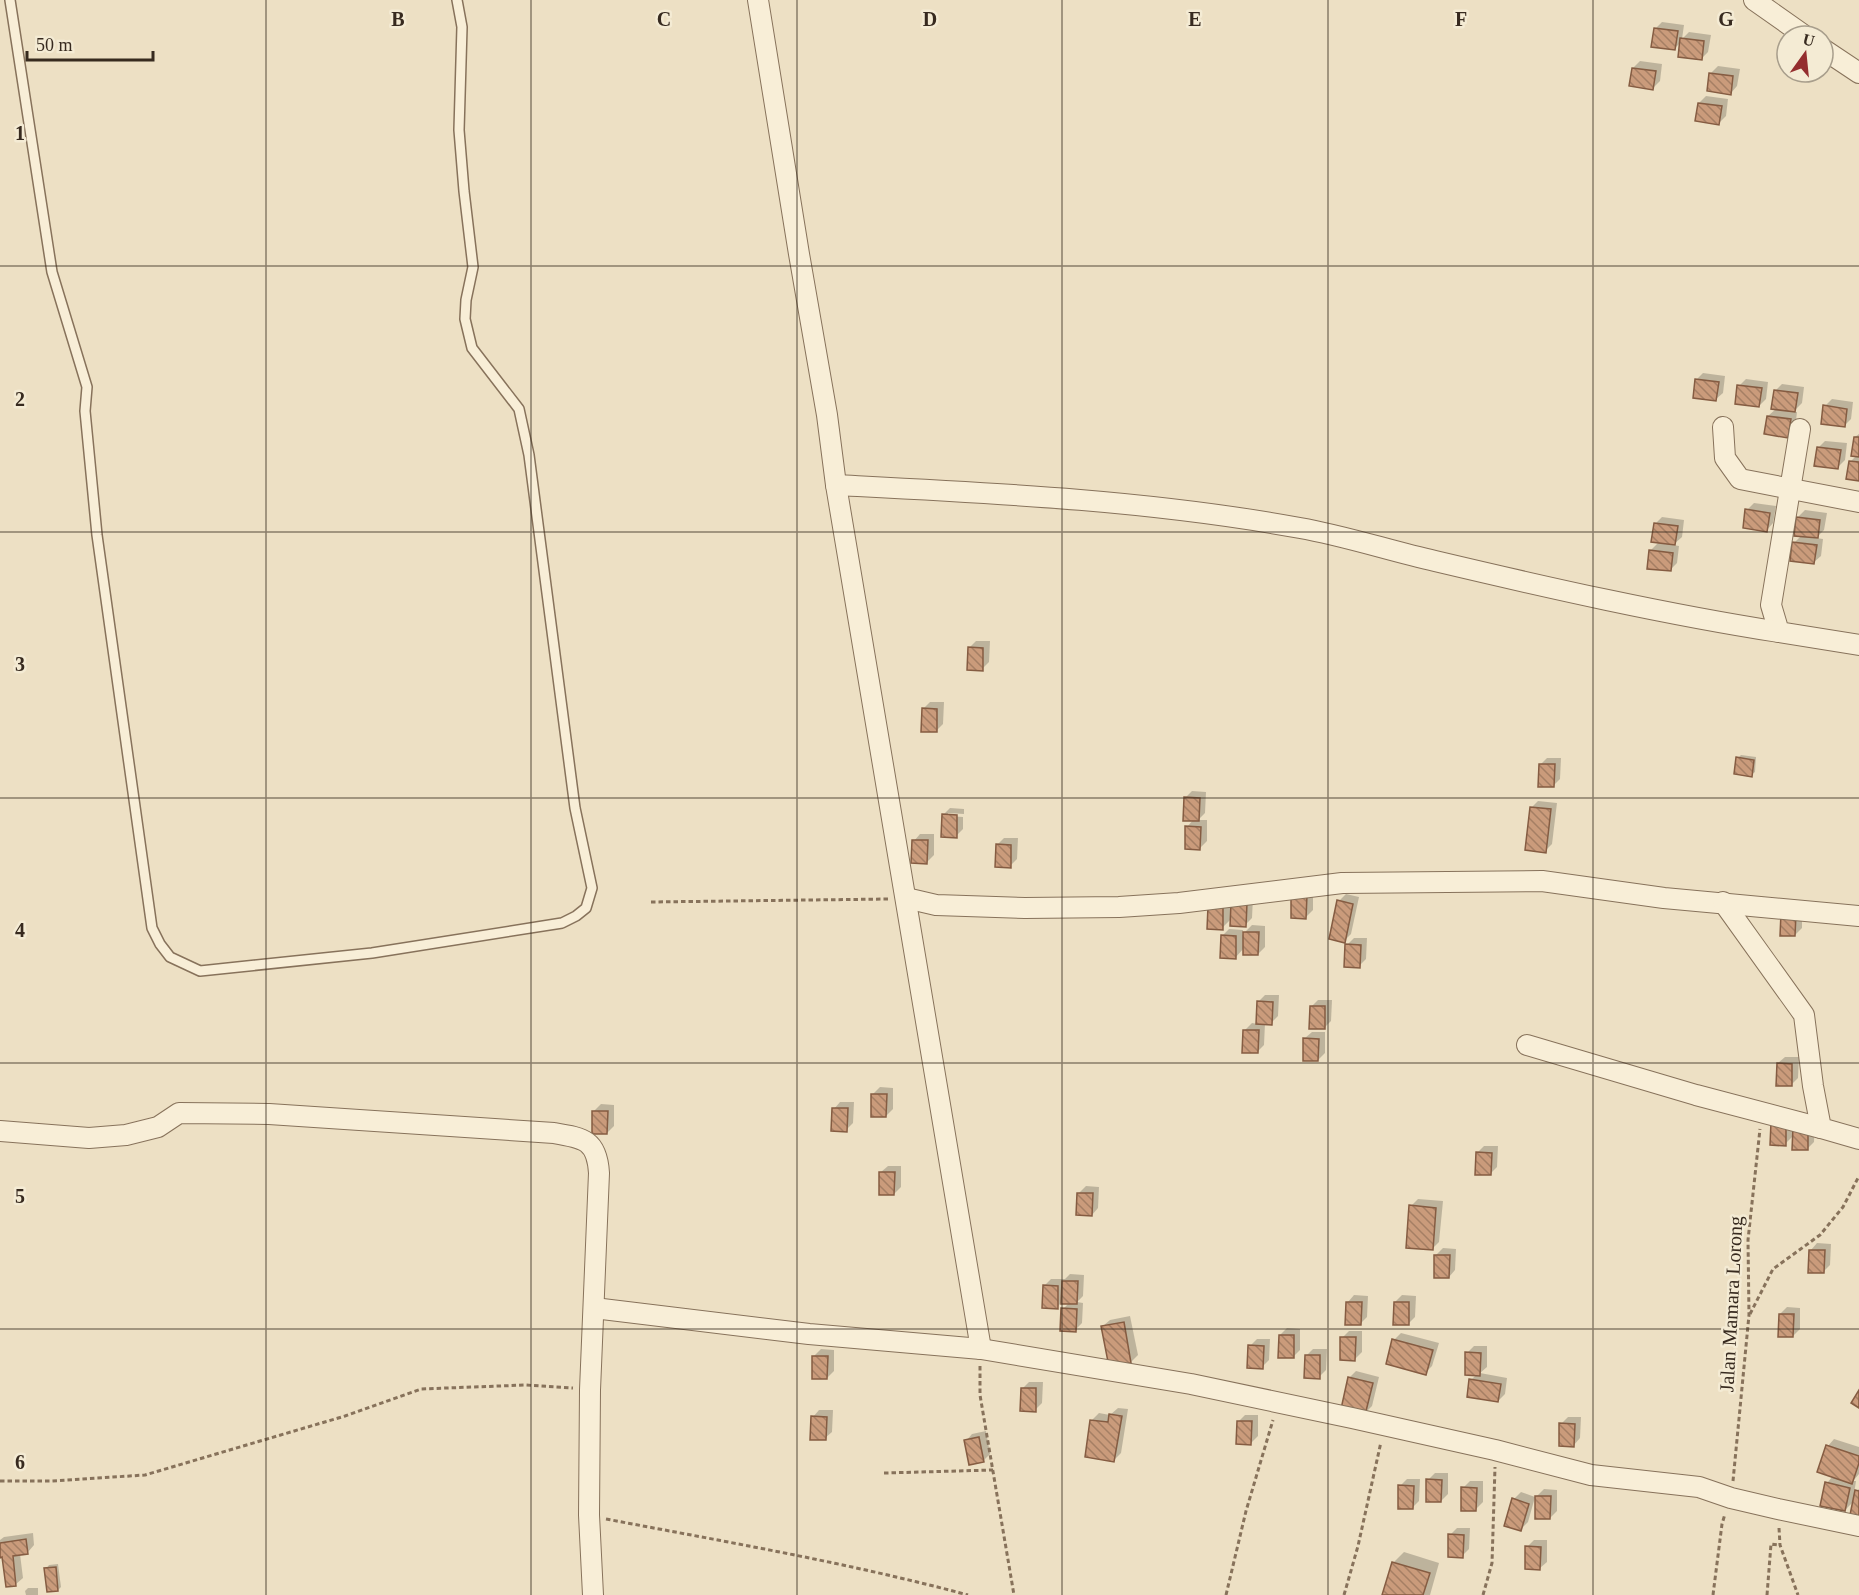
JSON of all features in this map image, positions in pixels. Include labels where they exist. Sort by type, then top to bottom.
[{"type":"street","points":[[758,0],[827,415],[836,485],[981,1349]]},
{"type":"street","points":[[1754,0],[1788,24]]},
{"type":"street","points":[[1835,57],[1859,73]]},
{"type":"street","points":[[1723,427],[1725,458],[1740,479],[1859,502]]},
{"type":"street","points":[[1779,632],[1771,605],[1800,429]]},
{"type":"street","points":[[836,485],[1057,497],[1301,528],[1587,596],[1859,645]]},
{"type":"street","points":[[906,898],[936,905],[1026,908],[1119,907],[1179,903],[1342,883],[1542,881],[1664,898],[1859,916]]},
{"type":"street","points":[[1724,903],[1804,1015],[1821,1128]]},
{"type":"street","points":[[1527,1045],[1859,1139]]},
{"type":"street","points":[[0,1131],[89,1138],[126,1135],[158,1127],[179,1113],[269,1114],[554,1133],[579,1137],[592,1147],[598,1158],[590,1390],[589,1515],[592,1595]]},
{"type":"street","points":[[594,1308],[809,1334],[981,1349],[1279,1401],[1591,1474],[1699,1487],[1731,1498],[1859,1526]]},
{"type":"lane","points":[[10,0],[52,272],[87,387],[85,411],[97,535],[152,928],[170,957],[201,971],[372,953],[562,923],[586,908],[592,888],[575,808],[537,504],[519,410],[472,348],[465,319],[466,300],[474,267],[459,130],[462,27],[457,0]]},
{"type":"path","points":[[651,902],[906,898]]},
{"type":"path","name":"Jalan Mamara Lorong","points":[[1713,1595],[1722,1524],[1731,1498],[1749,1315],[1748,1240],[1763,1113]]},
{"type":"path","points":[[1749,1315],[1773,1269],[1820,1235],[1843,1207],[1859,1176]]},
{"type":"path","points":[[981,1349],[980,1395],[1014,1595]]},
{"type":"path","points":[[0,1480],[52,1482],[145,1475],[334,1419],[421,1389],[525,1385],[590,1390]]},
{"type":"path","points":[[1226,1595],[1246,1511],[1279,1401]]},
{"type":"path","points":[[1344,1595],[1358,1546],[1384,1426]]},
{"type":"path","points":[[1483,1595],[1492,1563],[1495,1450]]},
{"type":"path","points":[[884,1473],[994,1470]]},
{"type":"path","points":[[1778,1509],[1780,1545],[1798,1595]]},
{"type":"path","points":[[589,1515],[913,1580],[968,1595]]},
{"type":"path","points":[[1767,1595],[1771,1544],[1780,1545]]},
{"type":"building","points":[[1654,28],[1678,31],[1675,50],[1651,47]]},
{"type":"building","points":[[1680,38],[1704,41],[1702,60],[1678,57]]},
{"type":"building","points":[[1632,68],[1656,71],[1653,90],[1629,86]]},
{"type":"building","points":[[1709,73],[1733,76],[1731,95],[1707,91]]},
{"type":"building","points":[[1698,103],[1722,106],[1719,125],[1695,121]]},
{"type":"building","points":[[1695,379],[1719,382],[1716,401],[1693,398]]},
{"type":"building","points":[[1737,385],[1762,388],[1759,407],[1735,404]]},
{"type":"building","points":[[1774,390],[1798,393],[1795,412],[1771,409]]},
{"type":"building","points":[[1823,405],[1847,409],[1845,427],[1821,424]]},
{"type":"building","points":[[1767,416],[1791,419],[1788,438],[1764,434]]},
{"type":"building","points":[[1854,437],[1859,437],[1859,457],[1851,456]]},
{"type":"building","points":[[1817,447],[1841,450],[1838,469],[1814,466]]},
{"type":"building","points":[[1849,461],[1859,462],[1859,481],[1846,479]]},
{"type":"building","points":[[1745,509],[1770,513],[1767,532],[1743,528]]},
{"type":"building","points":[[1796,517],[1820,520],[1818,538],[1794,536]]},
{"type":"building","points":[[1654,523],[1678,526],[1675,545],[1651,542]]},
{"type":"building","points":[[1792,542],[1817,545],[1814,564],[1790,561]]},
{"type":"building","points":[[1649,550],[1673,553],[1671,571],[1647,569]]},
{"type":"building","points":[[968,647],[983,648],[983,671],[967,670]]},
{"type":"building","points":[[922,708],[937,709],[937,732],[921,732]]},
{"type":"building","points":[[1736,757],[1754,760],[1752,777],[1734,774]]},
{"type":"building","points":[[1539,764],[1555,764],[1554,787],[1538,787]]},
{"type":"building","points":[[1184,797],[1200,798],[1199,821],[1183,821]]},
{"type":"building","points":[[1530,807],[1551,809],[1546,853],[1525,850]]},
{"type":"building","points":[[942,814],[957,815],[957,838],[941,837]]},
{"type":"building","points":[[1185,826],[1201,827],[1200,850],[1185,849]]},
{"type":"building","points":[[912,840],[928,840],[927,864],[911,863]]},
{"type":"building","points":[[996,844],[1011,845],[1011,868],[995,867]]},
{"type":"building","points":[[1291,895],[1307,895],[1306,919],[1291,918]]},
{"type":"building","points":[[1337,900],[1353,904],[1345,943],[1329,939]]},
{"type":"building","points":[[1231,903],[1247,903],[1246,927],[1230,926]]},
{"type":"building","points":[[1208,906],[1223,906],[1223,930],[1207,929]]},
{"type":"building","points":[[1781,913],[1796,914],[1795,936],[1780,936]]},
{"type":"building","points":[[1243,932],[1259,932],[1258,955],[1243,955]]},
{"type":"building","points":[[1221,935],[1236,936],[1236,959],[1220,958]]},
{"type":"building","points":[[1345,944],[1361,945],[1360,968],[1344,967]]},
{"type":"building","points":[[1257,1001],[1273,1002],[1272,1025],[1256,1024]]},
{"type":"building","points":[[1310,1006],[1325,1006],[1325,1029],[1309,1029]]},
{"type":"building","points":[[1243,1030],[1259,1030],[1258,1053],[1242,1053]]},
{"type":"building","points":[[1303,1038],[1319,1039],[1318,1061],[1303,1061]]},
{"type":"building","points":[[1777,1063],[1792,1064],[1792,1086],[1776,1086]]},
{"type":"building","points":[[871,1094],[887,1094],[886,1117],[871,1117]]},
{"type":"building","points":[[832,1108],[848,1108],[847,1132],[831,1131]]},
{"type":"building","points":[[592,1111],[608,1111],[607,1134],[592,1134]]},
{"type":"building","points":[[1771,1122],[1786,1123],[1786,1146],[1770,1145]]},
{"type":"building","points":[[1793,1127],[1808,1127],[1808,1150],[1792,1150]]},
{"type":"building","points":[[1476,1152],[1492,1153],[1491,1175],[1475,1175]]},
{"type":"building","points":[[879,1172],[895,1172],[894,1195],[879,1195]]},
{"type":"building","points":[[1077,1193],[1093,1193],[1092,1216],[1076,1215]]},
{"type":"building","points":[[1409,1205],[1436,1208],[1433,1250],[1406,1248]]},
{"type":"building","points":[[1809,1250],[1825,1250],[1824,1273],[1808,1273]]},
{"type":"building","points":[[1434,1255],[1450,1255],[1449,1278],[1434,1278]]},
{"type":"building","points":[[1062,1281],[1078,1281],[1077,1304],[1061,1304]]},
{"type":"building","points":[[1043,1285],[1058,1286],[1058,1309],[1042,1308]]},
{"type":"building","points":[[1346,1302],[1362,1302],[1361,1325],[1345,1325]]},
{"type":"building","points":[[1394,1302],[1409,1302],[1409,1325],[1393,1325]]},
{"type":"building","points":[[1061,1308],[1077,1309],[1076,1332],[1060,1331]]},
{"type":"building","points":[[1779,1314],[1794,1314],[1793,1337],[1778,1337]]},
{"type":"building","points":[[1124,1322],[1131,1363],[1109,1367],[1101,1326]]},
{"type":"building","points":[[1279,1335],[1294,1335],[1294,1358],[1278,1358]]},
{"type":"building","points":[[1340,1337],[1356,1337],[1355,1361],[1340,1360]]},
{"type":"building","points":[[1392,1339],[1433,1350],[1426,1375],[1386,1364]]},
{"type":"building","points":[[1248,1345],[1264,1346],[1263,1369],[1247,1368]]},
{"type":"building","points":[[1465,1352],[1481,1353],[1480,1376],[1465,1375]]},
{"type":"building","points":[[1305,1355],[1320,1355],[1320,1379],[1304,1378]]},
{"type":"building","points":[[812,1356],[828,1356],[827,1379],[812,1379]]},
{"type":"building","points":[[1348,1377],[1373,1383],[1365,1415],[1341,1409]]},
{"type":"building","points":[[1469,1379],[1501,1384],[1498,1402],[1467,1397]]},
{"type":"building","points":[[1021,1388],[1036,1388],[1036,1412],[1020,1411]]},
{"type":"building","points":[[1859,1390],[1859,1408],[1851,1403]]},
{"type":"building","points":[[1109,1414],[1122,1416],[1114,1462],[1085,1457],[1090,1420],[1108,1422]]},
{"type":"building","points":[[811,1416],[827,1417],[826,1440],[810,1440]]},
{"type":"building","points":[[1237,1421],[1252,1421],[1251,1445],[1236,1444]]},
{"type":"building","points":[[1559,1423],[1575,1424],[1574,1447],[1559,1446]]},
{"type":"building","points":[[979,1437],[984,1462],[969,1465],[964,1440]]},
{"type":"building","points":[[1826,1445],[1859,1456],[1852,1484],[1817,1472]]},
{"type":"building","points":[[1426,1479],[1442,1480],[1441,1502],[1426,1502]]},
{"type":"building","points":[[1825,1482],[1850,1488],[1845,1511],[1820,1506]]},
{"type":"building","points":[[1398,1485],[1414,1486],[1413,1509],[1398,1509]]},
{"type":"building","points":[[1461,1487],[1477,1488],[1476,1511],[1461,1511]]},
{"type":"building","points":[[1855,1490],[1859,1491],[1859,1517],[1850,1515]]},
{"type":"building","points":[[1535,1496],[1551,1496],[1550,1519],[1535,1519]]},
{"type":"building","points":[[1512,1498],[1529,1504],[1521,1531],[1504,1526]]},
{"type":"building","points":[[1448,1534],[1464,1535],[1463,1558],[1448,1557]]},
{"type":"building","points":[[26,1539],[28,1554],[13,1556],[16,1586],[6,1587],[2,1557],[0,1558],[0,1543]]},
{"type":"building","points":[[1525,1546],[1541,1547],[1540,1570],[1525,1569]]},
{"type":"building","points":[[1392,1562],[1430,1573],[1423,1595],[1382,1595]]},
{"type":"building","points":[[56,1567],[58,1591],[47,1592],[44,1568]]}]
